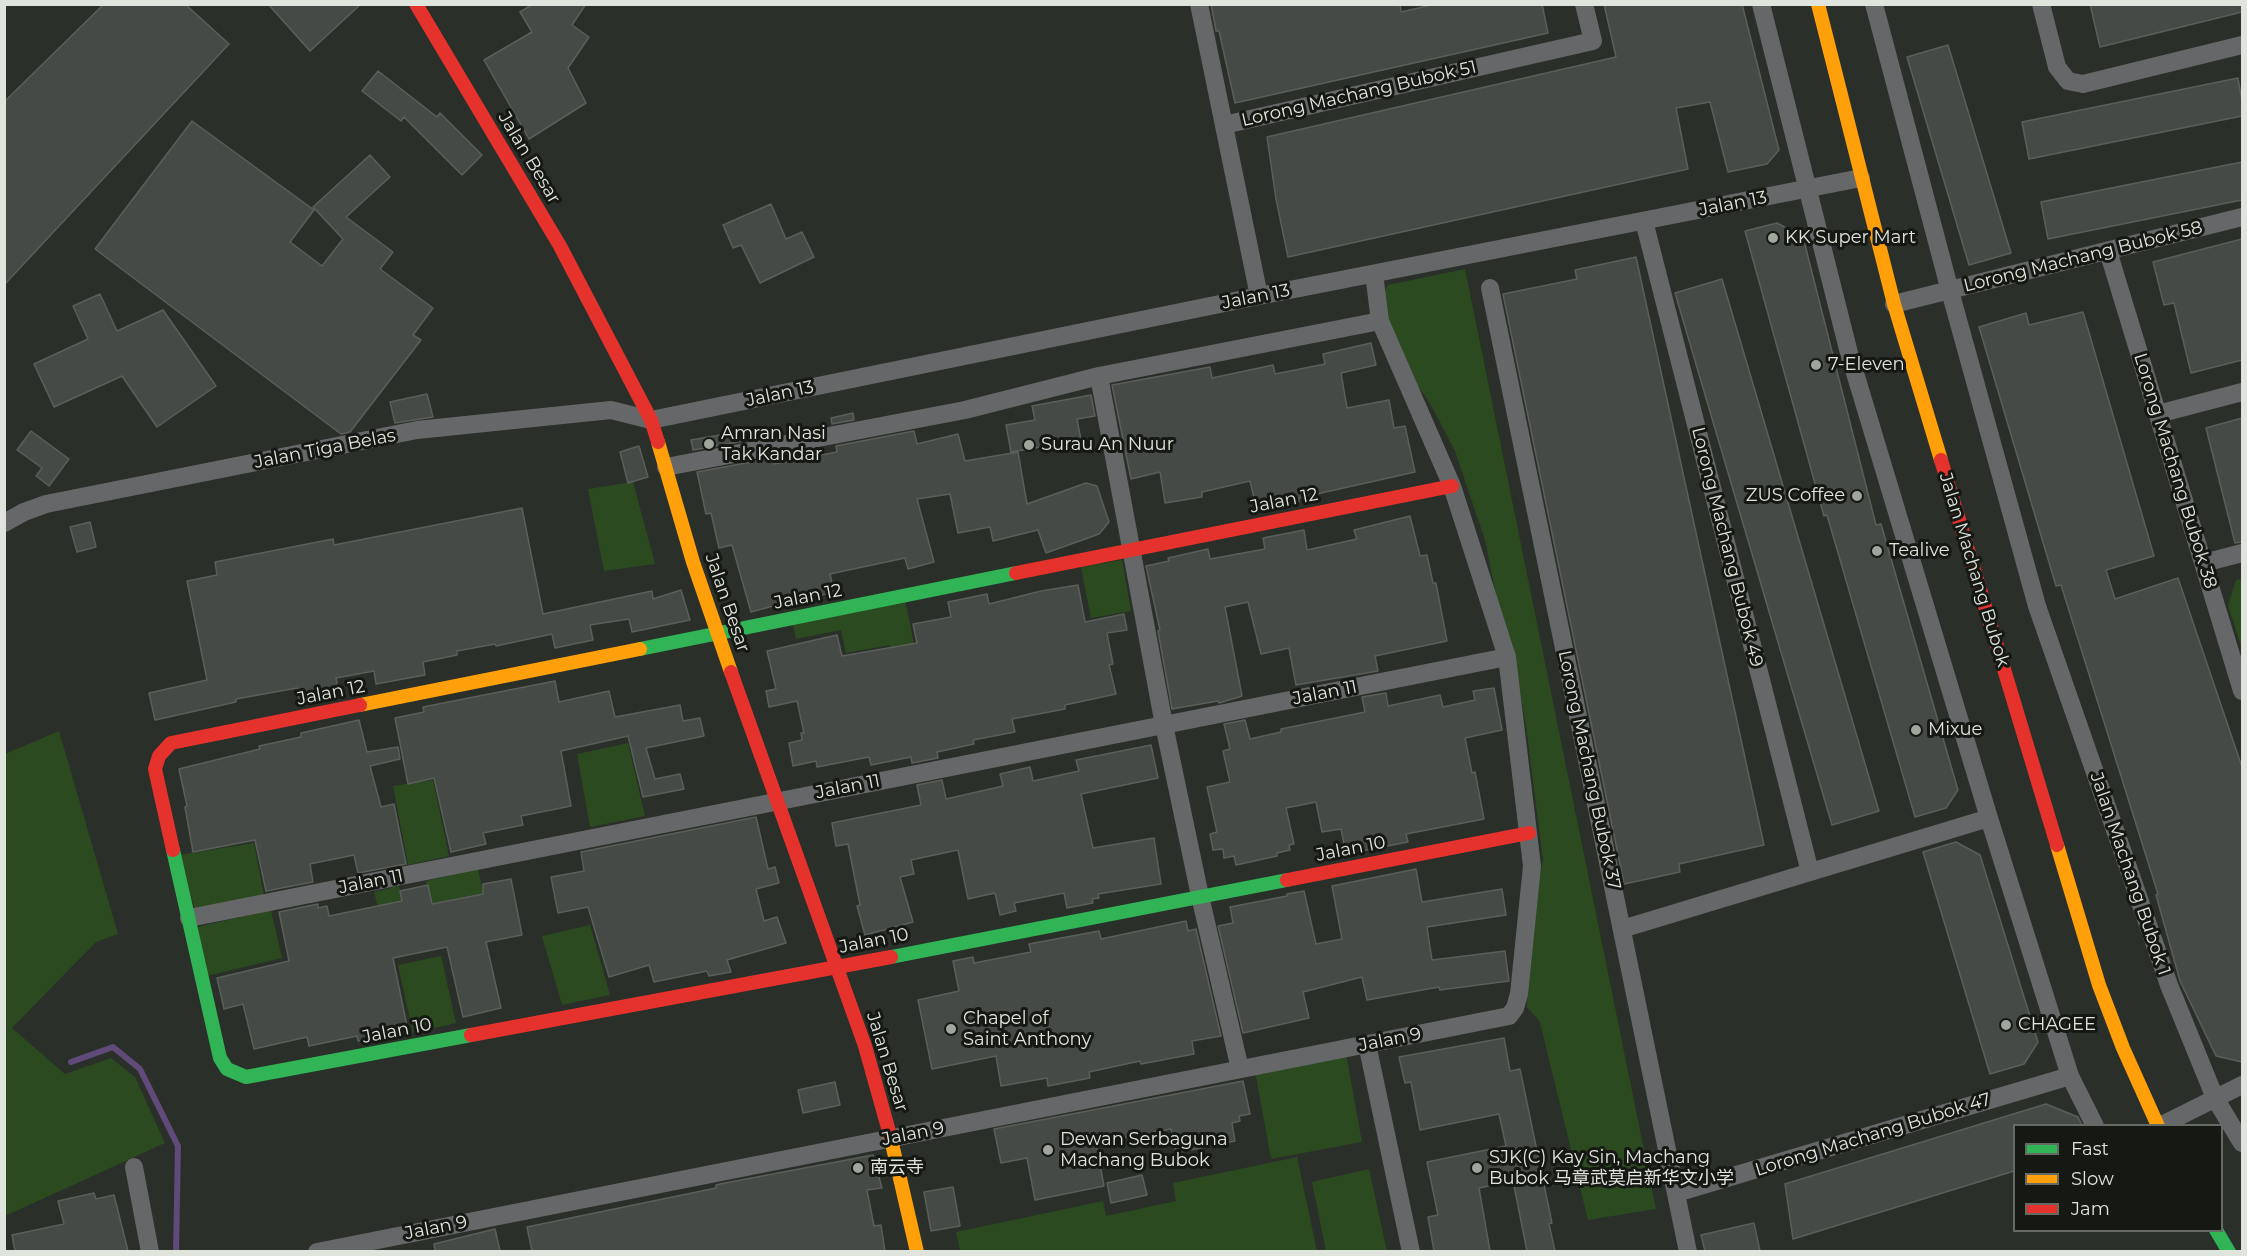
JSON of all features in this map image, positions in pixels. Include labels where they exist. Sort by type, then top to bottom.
[{"type":"street","name":"Jalan Besar","points":[[416,4],[555,237],[651,420],[693,562],[717,633],[865,1046],[892,1138],[917,1251]]},
{"type":"street","points":[[1199,4],[1224,125]]},
{"type":"street","name":"Lorong Machang Bubok 51","points":[[1259,296],[1224,125],[1593,40],[1584,4]]},
{"type":"street","points":[[1761,4],[1849,353],[1989,818],[2070,1076],[2094,1124]]},
{"type":"street","name":"Jalan Machang Bubok","points":[[1818,4],[1894,304],[2099,985],[2123,1048],[2159,1124]]},
{"type":"street","points":[[1874,4],[1950,291]]},
{"type":"street","points":[[2041,4],[2057,68],[2068,81],[2083,84],[2242,45]]},
{"type":"street","name":"Jalan 13","points":[[651,420],[1259,296],[1861,178]]},
{"type":"street","name":"Lorong Machang Bubok 58","points":[[1894,304],[2242,217]]},
{"type":"street","name":"Lorong Machang Bubok 49","points":[[1644,221],[1810,872]]},
{"type":"street","name":"Lorong Machang Bubok 38","points":[[2108,251],[2242,691]]},
{"type":"street","points":[[1374,274],[1380,321],[1452,486],[1507,657],[1528,833]]},
{"type":"street","name":"Lorong Machang Bubok 37","points":[[1490,288],[1688,1251]]},
{"type":"street","name":"Jalan Machang Bubok 1","points":[[1950,291],[2035,598],[2169,985],[2216,1098],[2242,1143]]},
{"type":"street","points":[[666,467],[965,410],[1099,376],[1380,321]]},
{"type":"street","points":[[1099,376],[1164,725],[1240,1069]]},
{"type":"street","points":[[2158,414],[2242,392]]},
{"type":"street","name":"Jalan Tiga Belas","points":[[4,523],[46,504],[417,430],[611,411],[651,420]]},
{"type":"street","name":"Jalan 12","points":[[189,918],[155,769],[159,756],[171,743],[1452,486]]},
{"type":"street","points":[[2204,563],[2242,553]]},
{"type":"street","name":"Jalan 11","points":[[189,918],[1507,657]]},
{"type":"street","points":[[1622,929],[1989,818]]},
{"type":"street","name":"Jalan 10","points":[[189,918],[220,1058],[227,1069],[246,1077],[837,967],[1528,833]]},
{"type":"street","name":"Jalan 9","points":[[316,1251],[1509,1016],[1515,1008],[1519,994],[1532,866],[1528,833]]},
{"type":"street","points":[[1366,1044],[1411,1251]]},
{"type":"street","name":"Lorong Machang Bubok 47","points":[[1676,1193],[2070,1076]]},
{"type":"street","points":[[2161,1124],[2242,1085]]},
{"type":"street","points":[[134,1167],[150,1251]]},
{"type":"street","points":[[2217,1232],[2229,1251]]},
{"type":"green space","points":[[1465,269],[1656,1209],[1588,1220],[1540,1022],[1527,1007],[1531,921],[1543,860],[1513,646],[1495,591],[1485,540],[1455,451],[1430,403],[1396,356],[1380,298],[1388,285]]},
{"type":"green space","points":[[633,482],[655,564],[604,571],[588,489]]},
{"type":"green space","points":[[1122,560],[1131,611],[1091,618],[1081,567]]},
{"type":"green space","points":[[2242,579],[2242,649],[2228,605],[2236,580]]},
{"type":"green space","points":[[905,599],[921,679],[898,683],[890,645],[846,653],[841,630],[796,639],[792,621]]},
{"type":"green space","points":[[59,731],[118,934],[96,942],[12,1028],[65,1074],[111,1058],[135,1077],[165,1143],[5,1216],[5,754]]},
{"type":"green space","points":[[628,743],[645,816],[590,827],[577,754]]},
{"type":"green space","points":[[433,780],[449,856],[408,865],[393,786]]},
{"type":"green space","points":[[254,843],[264,896],[195,909],[179,855]]},
{"type":"green space","points":[[478,869],[483,893],[431,904],[426,881]]},
{"type":"green space","points":[[399,886],[411,948],[389,953],[374,892]]},
{"type":"green space","points":[[271,910],[282,958],[207,976],[197,927]]},
{"type":"green space","points":[[590,925],[610,995],[562,1005],[542,936]]},
{"type":"green space","points":[[441,956],[456,1023],[413,1033],[398,965]]},
{"type":"green space","points":[[1346,1054],[1362,1142],[1271,1159],[1255,1071]]},
{"type":"green space","points":[[1297,1157],[1317,1251],[960,1251],[956,1232],[1103,1201],[1106,1216],[1176,1201],[1173,1183]]},
{"type":"green space","points":[[1369,1169],[1387,1251],[1326,1251],[1312,1182]]},
{"type":"building","points":[[104,4],[185,4],[229,44],[4,285],[4,102]]},
{"type":"building","points":[[268,4],[361,4],[310,51]]},
{"type":"building","points":[[533,4],[586,4],[572,25],[589,37],[568,68],[586,103],[529,139],[484,60],[532,32],[520,12]]},
{"type":"building","points":[[1211,4],[1400,4],[1401,12],[1436,4],[1542,4],[1548,33],[1235,103]]},
{"type":"building","points":[[1604,4],[1742,4],[1779,150],[1767,164],[1728,172],[1710,102],[1676,108],[1688,169],[1288,257],[1276,199],[1267,137],[1616,57]]},
{"type":"building","points":[[2090,4],[2242,4],[2242,12],[2100,47]]},
{"type":"building","points":[[1948,45],[2011,253],[1969,265],[1907,57]]},
{"type":"building","points":[[378,71],[437,117],[440,113],[482,155],[462,175],[404,117],[401,121],[362,91]]},
{"type":"building","points":[[2238,78],[2242,116],[2029,159],[2022,122]]},
{"type":"building","points":[[192,121],[314,210],[290,242],[322,266],[343,239],[313,207],[370,155],[390,177],[346,217],[393,252],[380,269],[433,308],[413,335],[421,340],[350,432],[341,434],[95,249]]},
{"type":"building","points":[[2242,162],[2242,200],[2048,239],[2041,202]]},
{"type":"building","points":[[771,204],[786,239],[802,232],[814,257],[760,283],[741,245],[733,248],[723,225]]},
{"type":"building","points":[[1777,223],[1803,237],[1876,525],[1881,524],[1958,790],[1946,808],[1915,817],[1827,515],[1824,516],[1745,231]]},
{"type":"building","points":[[2242,239],[2242,360],[2191,373],[2174,303],[2164,305],[2153,262]]},
{"type":"building","points":[[1636,257],[1764,845],[1679,864],[1680,872],[1624,884],[1503,294],[1577,279],[1575,270]]},
{"type":"building","points":[[1722,279],[1879,811],[1832,825],[1675,293]]},
{"type":"building","points":[[100,294],[117,331],[163,310],[216,386],[157,427],[122,376],[54,407],[34,364],[88,339],[73,306]]},
{"type":"building","points":[[2083,312],[2154,556],[2106,570],[2115,599],[2178,578],[2242,767],[2242,1062],[2216,1056],[2180,981],[2156,895],[2158,894],[2061,585],[2056,586],[1979,327],[2026,313],[2029,325]]},
{"type":"building","points":[[1371,343],[1376,365],[1341,373],[1347,408],[1389,400],[1394,428],[1405,426],[1415,472],[1299,498],[1299,502],[1258,510],[1250,481],[1202,492],[1202,497],[1165,503],[1160,472],[1131,479],[1112,385],[1210,367],[1212,378],[1273,365],[1275,374],[1325,364],[1323,354]]},
{"type":"building","points":[[427,394],[433,417],[395,423],[390,402]]},
{"type":"building","name":"Surau An Nuur","points":[[1091,395],[1095,416],[1077,419],[1081,440],[1011,452],[1006,425],[1035,420],[1032,406]]},
{"type":"building","points":[[853,413],[854,420],[832,424],[831,418]]},
{"type":"building","points":[[2242,418],[2242,542],[2235,543],[2206,428]]},
{"type":"building","points":[[31,431],[69,459],[49,486],[36,476],[42,468],[17,450]]},
{"type":"building","points":[[743,431],[744,441],[693,450],[691,440]]},
{"type":"building","points":[[914,431],[917,444],[958,434],[965,461],[1018,452],[1027,504],[1086,483],[1097,486],[1109,522],[1099,534],[1046,553],[1038,530],[993,541],[990,527],[958,533],[950,494],[917,499],[934,562],[908,569],[905,558],[830,574],[834,592],[751,612],[732,545],[719,548],[711,513],[706,514],[697,472],[773,458],[774,464],[837,452],[836,446]]},
{"type":"building","points":[[639,446],[648,477],[628,483],[620,452]]},
{"type":"building","points":[[522,508],[543,614],[652,591],[653,599],[681,590],[690,620],[632,632],[629,619],[590,625],[593,640],[555,648],[552,634],[496,646],[495,644],[457,651],[457,655],[423,662],[425,675],[376,684],[374,671],[336,678],[339,693],[300,701],[297,688],[236,699],[236,702],[155,720],[149,693],[207,680],[187,581],[217,575],[215,562],[333,539],[334,545]]},
{"type":"building","points":[[1410,516],[1420,556],[1427,555],[1433,583],[1436,583],[1447,641],[1375,656],[1378,671],[1296,685],[1289,648],[1261,654],[1248,602],[1225,607],[1242,696],[1219,703],[1218,701],[1172,709],[1158,631],[1160,630],[1146,566],[1169,561],[1168,558],[1208,549],[1210,559],[1265,549],[1263,538],[1304,530],[1307,550],[1357,539],[1354,530]]},
{"type":"building","points":[[90,522],[96,547],[77,552],[70,527]]},
{"type":"building","points":[[1078,585],[1085,622],[1124,614],[1127,630],[1107,633],[1113,664],[1109,665],[1116,694],[1065,705],[1065,709],[1012,719],[1015,732],[973,740],[974,744],[937,752],[938,758],[912,763],[911,757],[871,765],[869,757],[817,767],[816,761],[793,766],[789,743],[802,740],[801,733],[804,733],[797,701],[769,707],[766,691],[776,689],[767,651],[837,635],[842,656],[917,643],[913,624],[951,617],[948,602],[987,594],[989,604],[1041,591]]},
{"type":"building","points":[[555,681],[559,702],[609,691],[615,717],[680,705],[683,721],[700,718],[704,736],[646,748],[655,779],[680,774],[684,789],[643,797],[628,736],[561,751],[571,806],[521,816],[523,825],[483,833],[486,844],[451,852],[434,778],[408,784],[395,718],[424,712],[423,707]]},
{"type":"building","points":[[1494,688],[1502,730],[1465,738],[1472,773],[1475,772],[1484,819],[1406,834],[1408,842],[1346,854],[1341,829],[1322,832],[1316,802],[1286,808],[1294,844],[1289,845],[1290,850],[1277,853],[1277,856],[1236,865],[1234,856],[1224,858],[1223,849],[1213,850],[1210,834],[1217,832],[1207,787],[1230,782],[1223,751],[1230,749],[1224,724],[1245,720],[1250,739],[1281,732],[1281,729],[1365,712],[1362,697],[1386,693],[1388,706],[1440,695],[1443,707],[1475,700],[1473,691]]},
{"type":"building","points":[[359,720],[367,752],[398,747],[400,759],[370,766],[381,807],[394,804],[406,864],[358,873],[354,855],[310,864],[313,882],[266,891],[255,840],[193,852],[179,769],[260,749],[259,746],[301,737],[301,733]]},
{"type":"building","points":[[1151,745],[1158,778],[1081,794],[1093,848],[1154,838],[1161,884],[1098,894],[1099,898],[1092,899],[1093,903],[1067,908],[1064,893],[1014,903],[1016,911],[1000,915],[995,893],[968,899],[958,850],[911,860],[914,874],[900,877],[913,922],[865,935],[857,906],[860,905],[848,844],[836,846],[832,823],[921,805],[917,785],[942,780],[946,799],[1003,786],[1000,774],[1030,767],[1033,781],[1079,771],[1076,760]]},
{"type":"building","points":[[756,817],[768,869],[775,867],[779,883],[756,889],[764,921],[777,917],[786,943],[727,960],[731,972],[709,976],[707,971],[654,982],[649,965],[609,977],[588,907],[558,913],[551,877],[584,871],[581,852]]},
{"type":"building","points":[[1956,842],[1980,855],[2038,1042],[2024,1064],[1990,1074],[1923,852]]},
{"type":"building","points":[[1416,869],[1422,902],[1502,889],[1506,915],[1427,927],[1432,960],[1505,951],[1509,981],[1440,990],[1439,987],[1367,1000],[1362,977],[1303,992],[1309,1018],[1243,1033],[1218,926],[1233,923],[1230,907],[1304,891],[1316,944],[1342,939],[1332,886]]},
{"type":"building","points":[[511,879],[522,935],[486,942],[501,1008],[463,1017],[447,947],[393,958],[408,1031],[358,1041],[357,1036],[309,1046],[307,1037],[254,1049],[243,1004],[224,1009],[217,978],[289,961],[279,912],[318,904],[318,908],[327,906],[329,916],[402,901],[400,891],[428,885],[432,904],[483,894],[483,884]]},
{"type":"building","points":[[1186,921],[1188,931],[1196,929],[1221,1036],[1192,1041],[1194,1054],[1141,1064],[1140,1061],[1089,1072],[1090,1078],[1048,1086],[1047,1078],[1001,1086],[996,1056],[932,1069],[918,1000],[959,991],[953,961],[973,957],[974,963],[1031,952],[1029,944],[1099,931],[1101,939]]},
{"type":"building","points":[[1504,1038],[1510,1071],[1520,1069],[1552,1223],[1549,1224],[1555,1251],[1527,1251],[1513,1181],[1479,1188],[1490,1251],[1434,1251],[1428,1217],[1438,1215],[1427,1162],[1506,1146],[1499,1114],[1420,1130],[1411,1082],[1405,1083],[1399,1057]]},
{"type":"building","name":"Dewan Serbaguna Machang Bubok","points":[[1243,1081],[1250,1114],[1239,1116],[1240,1121],[1232,1123],[1235,1141],[1176,1153],[1171,1129],[1096,1143],[1104,1186],[1035,1200],[1027,1158],[1001,1163],[994,1129]]},
{"type":"building","points":[[835,1082],[840,1105],[803,1113],[798,1090]]},
{"type":"building","points":[[2046,1104],[2078,1117],[2082,1124],[2013,1124],[2013,1171],[1793,1239],[1785,1184]]},
{"type":"building","points":[[873,1155],[882,1188],[867,1190],[874,1226],[881,1225],[885,1251],[532,1251],[527,1227],[716,1188],[716,1185],[720,1184]]},
{"type":"building","points":[[1142,1175],[1147,1195],[1111,1203],[1107,1183]]},
{"type":"building","points":[[953,1187],[960,1226],[931,1231],[924,1192]]},
{"type":"building","points":[[94,1193],[96,1199],[114,1195],[128,1251],[15,1251],[12,1235],[64,1224],[58,1201]]},
{"type":"building","points":[[1754,1223],[1760,1251],[1705,1251],[1701,1235]]},
{"type":"building","points":[[495,1229],[500,1251],[435,1251],[434,1244]]},
{"type":"waterway","points":[[71,1062],[113,1047],[140,1069],[178,1146],[176,1252]]},
{"type":"traffic: fast","points":[[640,649],[1016,573]]},
{"type":"traffic: fast","points":[[173,850],[220,1058],[227,1069],[246,1077],[471,1035]]},
{"type":"traffic: fast","points":[[891,957],[1287,880]]},
{"type":"traffic: fast","points":[[2217,1232],[2229,1252]]},
{"type":"traffic: slow","points":[[1818,4],[1894,304],[1941,460]]},
{"type":"traffic: slow","points":[[658,442],[693,562],[731,672]]},
{"type":"traffic: slow","points":[[360,705],[640,649]]},
{"type":"traffic: slow","points":[[2057,845],[2099,985],[2123,1048],[2157,1124]]},
{"type":"traffic: slow","points":[[890,1135],[917,1252]]},
{"type":"traffic: jam","points":[[416,4],[560,246],[651,420],[658,442]]},
{"type":"traffic: jam","points":[[1941,460],[2057,845]]},
{"type":"traffic: jam","points":[[1016,573],[1452,486]]},
{"type":"traffic: jam","points":[[731,672],[865,1046],[890,1135]]},
{"type":"traffic: jam","points":[[173,850],[155,769],[159,756],[171,743],[360,705]]},
{"type":"traffic: jam","points":[[1287,880],[1529,833]]},
{"type":"traffic: jam","points":[[471,1035],[891,957]]},
{"type":"place","name":"KK Super Mart","points":[[1773,238]]},
{"type":"place","name":"7-Eleven","points":[[1816,365]]},
{"type":"place","name":"Amran Nasi Tak Kandar","points":[[709,444]]},
{"type":"place","name":"Surau An Nuur","points":[[1029,445]]},
{"type":"place","name":"ZUS Coffee","points":[[1857,496]]},
{"type":"place","name":"Tealive","points":[[1877,551]]},
{"type":"place","name":"Mixue","points":[[1916,730]]},
{"type":"place","name":"CHAGEE","points":[[2006,1025]]},
{"type":"place","name":"Chapel of Saint Anthony","points":[[951,1029]]},
{"type":"place","name":"Dewan Serbaguna Machang Bubok","points":[[1048,1150]]},
{"type":"place","name":"南云寺","points":[[858,1168]]},
{"type":"place","name":"SJK(C) Kay Sin, Machang Bubok 马章武莫启新华文小学","points":[[1477,1168]]}]
